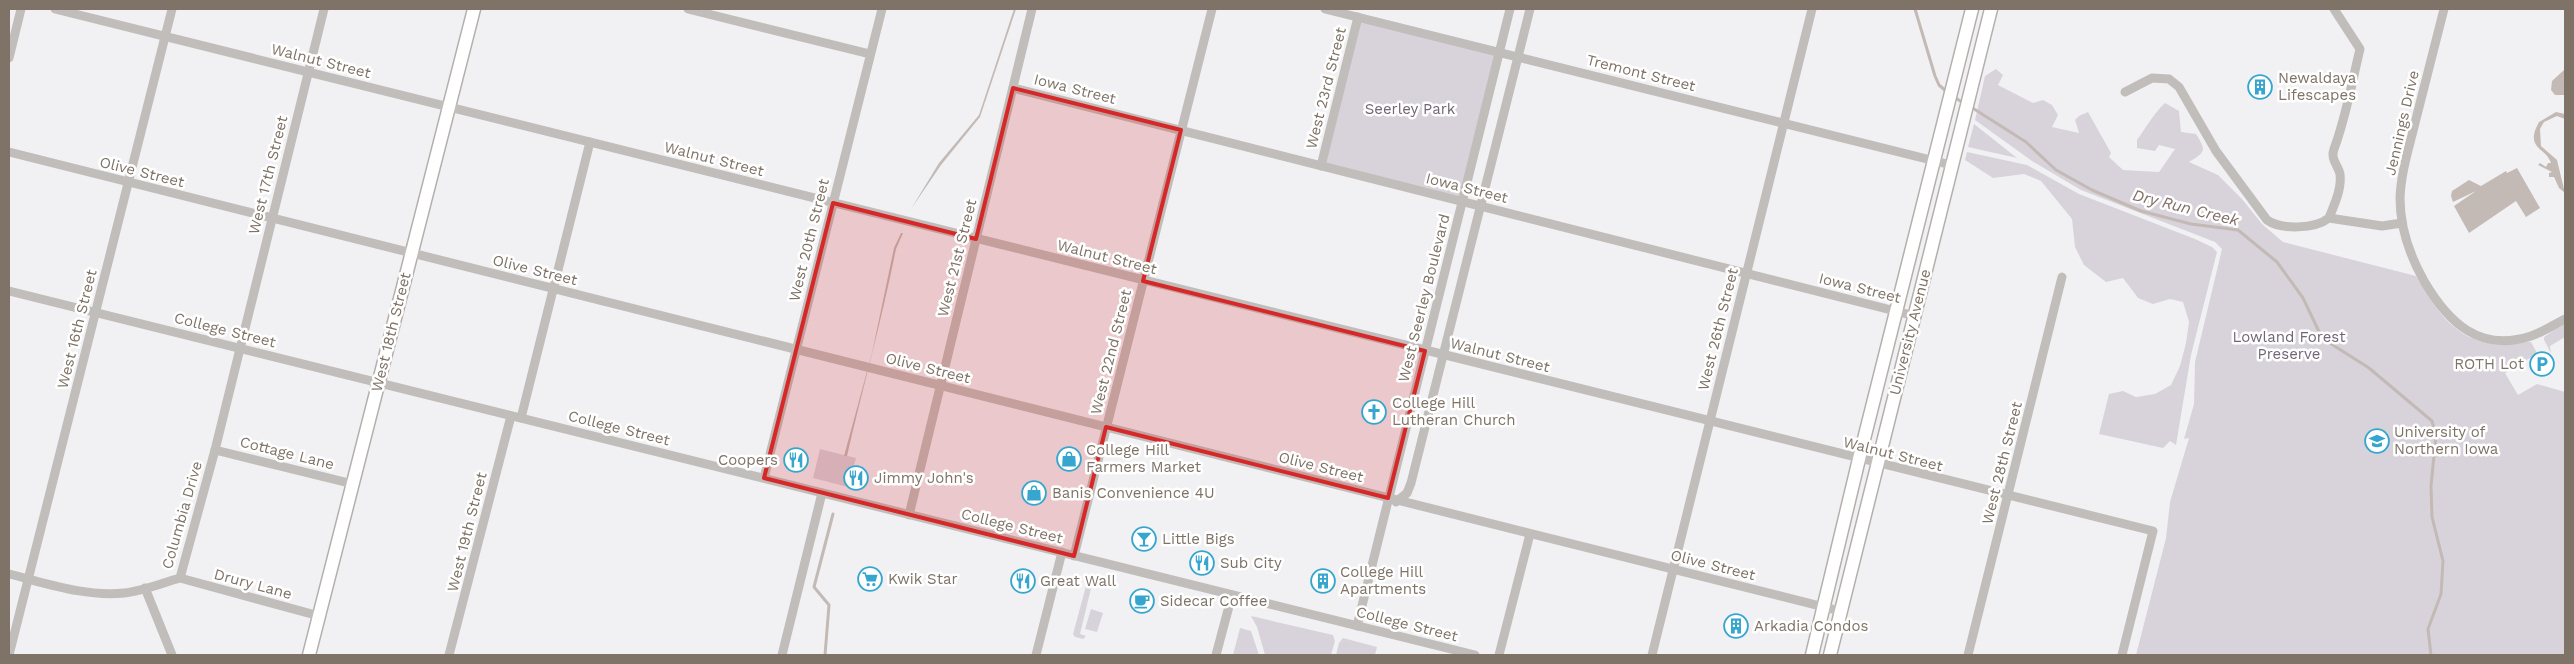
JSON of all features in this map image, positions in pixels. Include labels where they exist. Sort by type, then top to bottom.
[{"type":"main road","name":"West 18th Street","points":[[308,655],[474,9]]},
{"type":"main road","name":"University Avenue","points":[[1812,655],[1858,459],[1972,9]]},
{"type":"main road","name":"University Avenue","points":[[1830,655],[1991,9]]},
{"type":"street","points":[[9,58],[21,9]]},
{"type":"street","name":"Walnut Street","points":[[55,9],[2008,497],[2153,531],[2122,655]]},
{"type":"street","name":"West 16th Street","points":[[9,655],[172,9]]},
{"type":"street","name":"West 17th Street","points":[[240,348],[324,9]]},
{"type":"street","points":[[688,9],[870,54]]},
{"type":"street","name":"West 20th Street","points":[[764,478],[882,9]]},
{"type":"street","name":"West 21st Street","points":[[909,515],[1032,9]]},
{"type":"street","name":"West 22nd Street","points":[[1074,556],[1212,9]]},
{"type":"street","name":"Tremont Street","points":[[1325,9],[1951,165]]},
{"type":"street","name":"West Seerley Boulevard","points":[[1357,626],[1510,9]]},
{"type":"street","name":"West Seerley Boulevard","points":[[1379,535],[1389,511],[1407,494],[1412,482],[1530,9]]},
{"type":"street","name":"West 26th Street","points":[[1652,655],[1812,9]]},
{"type":"street","points":[[2125,92],[2152,78],[2169,79],[2179,87],[2216,150],[2267,220],[2276,226],[2285,227],[2324,222],[2329,218],[2339,186],[2340,173],[2334,161],[2334,149],[2340,134],[2360,49],[2334,9]]},
{"type":"street","name":"Jennings Drive","points":[[2444,9],[2402,175],[2400,197],[2402,223],[2413,258],[2431,293],[2448,316],[2469,332],[2498,339],[2519,338],[2532,336],[2565,318]]},
{"type":"street","name":"West 23rd Street","points":[[1321,166],[1358,17]]},
{"type":"street","name":"Iowa Street","points":[[1013,88],[1915,316]]},
{"type":"street","points":[[521,418],[590,142]]},
{"type":"street","name":"Olive Street","points":[[9,152],[1840,611]]},
{"type":"street","points":[[2329,218],[2382,226],[2402,223]]},
{"type":"street","name":"West 28th Street","points":[[1968,655],[2062,277]]},
{"type":"street","name":"College Street","points":[[9,291],[1476,655]]},
{"type":"street","name":"Columbia Drive","points":[[9,574],[104,594],[126,593],[180,578],[215,450],[240,348]]},
{"type":"street","name":"West 19th Street","points":[[449,655],[511,416]]},
{"type":"street","name":"Cottage Lane","points":[[215,450],[353,484]]},
{"type":"street","points":[[782,655],[822,493]]},
{"type":"street","points":[[1500,655],[1530,534]]},
{"type":"street","points":[[1036,655],[1062,552]]},
{"type":"street","name":"Drury Lane","points":[[180,578],[319,616]]},
{"type":"street","points":[[146,588],[172,655]]},
{"type":"street","points":[[1216,655],[1232,595]]},
{"type":"highlighted area","points":[[1013,88],[1181,130],[1143,281],[1425,351],[1388,498],[1106,427],[1074,556],[764,478],[833,203],[976,239]]},
{"type":"green space","name":"Seerley Park","points":[[1358,17],[1499,52],[1462,201],[1321,166]]},
{"type":"green space","name":"University of Northern Iowa","points":[[1996,69],[2003,75],[1998,85],[2033,103],[2043,100],[2052,105],[2058,115],[2052,127],[2079,133],[2075,120],[2088,112],[2111,153],[2109,157],[2123,170],[2159,172],[2175,149],[2159,145],[2155,151],[2137,148],[2137,140],[2153,116],[2165,103],[2179,111],[2181,132],[2196,134],[2202,144],[2203,151],[2189,162],[2218,175],[2242,199],[2262,224],[2283,242],[2416,276],[2444,318],[2463,334],[2488,343],[2531,342],[2541,360],[2538,361],[2535,355],[2505,373],[2518,395],[2537,384],[2565,392],[2565,655],[2136,655],[2166,538],[2170,502],[2189,438],[2184,439],[2194,404],[2195,362],[2222,249],[2215,242],[2081,190],[2032,161],[1975,120],[1985,76]]},
{"type":"green space","points":[[1974,124],[2017,158],[1968,147]]},
{"type":"green space","points":[[1967,152],[2027,165],[2079,194],[2195,239],[2212,247],[2217,252],[2191,355],[2176,445],[2170,441],[2163,448],[2099,434],[2109,394],[2123,391],[2136,397],[2155,394],[2171,385],[2180,366],[2186,343],[2189,322],[2183,302],[2170,299],[2153,304],[2138,298],[2123,278],[2106,282],[2084,265],[2075,247],[2072,219],[2041,181],[2024,174],[1993,178],[1965,160]]},
{"type":"green space","points":[[2565,323],[2565,337],[2550,346],[2551,353],[2544,337]]},
{"type":"green space","points":[[820,449],[856,458],[848,487],[813,478]]},
{"type":"green space","points":[[1089,575],[1094,576],[1080,634],[1086,636],[1083,639],[1075,637],[1073,634]]},
{"type":"green space","points":[[1091,609],[1103,613],[1097,632],[1085,629]]},
{"type":"green space","points":[[1251,616],[1333,635],[1335,641],[1331,655],[1265,655],[1257,627]]},
{"type":"green space","points":[[1240,628],[1251,631],[1259,655],[1233,655]]},
{"type":"green space","points":[[1343,638],[1377,647],[1375,655],[1336,655],[1339,643]]},
{"type":"shaded area","points":[[1014,9],[1016,9],[980,117],[941,165],[911,209],[939,163],[979,115]]},
{"type":"shaded area","points":[[2565,69],[2565,95],[2555,95],[2551,90],[2552,81]]},
{"type":"shaded area","points":[[2556,112],[2565,114],[2565,119],[2557,116],[2544,122],[2540,129],[2541,146],[2557,160],[2565,193],[2559,188],[2554,177],[2549,177],[2549,173],[2552,172],[2538,165],[2540,163],[2546,167],[2548,163],[2551,163],[2535,143],[2534,138],[2539,122]]},
{"type":"shaded area","points":[[2517,168],[2540,208],[2526,217],[2516,201],[2469,233],[2454,206],[2476,191],[2453,202],[2452,191],[2469,180],[2481,186],[2506,171],[2507,173]]},
{"type":"shaded area","points":[[901,233],[903,233],[896,249],[879,327],[847,456],[844,456],[872,353],[894,248]]},
{"type":"waterway","name":"Dry Run Creek","points":[[1915,9],[1935,76],[1939,85],[1947,92]]},
{"type":"waterway","name":"Dry Run Creek","points":[[1954,97],[1965,104]]},
{"type":"waterway","name":"Dry Run Creek","points":[[1971,107],[2026,142],[2056,170],[2092,190],[2141,211],[2191,224],[2238,230],[2277,262],[2303,298],[2322,338],[2369,368],[2432,421],[2436,435],[2431,486],[2432,517],[2443,561],[2441,594],[2428,629],[2431,655]]},
{"type":"waterway","points":[[825,655],[829,605],[814,587],[833,514]]},
{"type":"place","name":"Newaldaya Lifescapes","points":[[2260,87]]},
{"type":"place","name":"ROTH Lot","points":[[2542,364]]},
{"type":"place","name":"College Hill Lutheran Church","points":[[1374,412]]},
{"type":"place","name":"University of Northern Iowa","points":[[2377,441]]},
{"type":"place","name":"College Hill Farmers Market","points":[[1069,459]]},
{"type":"place","name":"Coopers","points":[[796,460]]},
{"type":"place","name":"Jimmy John's","points":[[856,478]]},
{"type":"place","name":"Banis Convenience 4U","points":[[1034,493]]},
{"type":"place","name":"Little Bigs","points":[[1144,539]]},
{"type":"place","name":"Sub City","points":[[1202,563]]},
{"type":"place","name":"Kwik Star","points":[[870,579]]},
{"type":"place","name":"Great Wall","points":[[1023,581]]},
{"type":"place","name":"College Hill Apartments","points":[[1323,581]]},
{"type":"place","name":"Sidecar Coffee","points":[[1142,601]]},
{"type":"place","name":"Arkadia Condos","points":[[1736,626]]},
{"type":"park label","name":"Lowland Forest Preserve","points":[[2289,346]]}]
